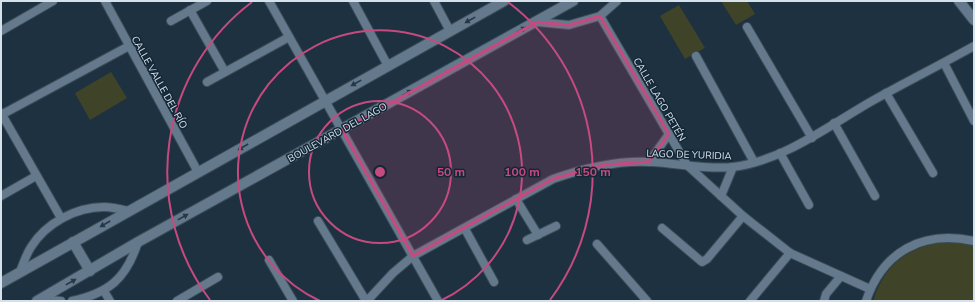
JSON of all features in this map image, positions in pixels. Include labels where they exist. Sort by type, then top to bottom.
[{"type":"street","points":[[1,31],[53,1]]},
{"type":"street","name":"CALLE VALLE DEL RÍO","points":[[105,1],[198,172]]},
{"type":"street","points":[[171,21],[207,1]]},
{"type":"street","points":[[269,1],[438,301]]},
{"type":"street","points":[[353,1],[388,66]]},
{"type":"street","points":[[434,1],[450,31]]},
{"type":"street","points":[[1,283],[504,1]]},
{"type":"street","name":"BOULEVARD DEL LAGO","points":[[39,300],[138,242],[573,1]]},
{"type":"street","points":[[537,22],[569,25],[600,16],[617,1]]},
{"type":"street","points":[[959,1],[974,20]]},
{"type":"street","points":[[190,10],[225,72]]},
{"type":"street","name":"CALLE LAGO PETÉN","points":[[600,16],[687,165],[743,216],[790,253],[870,289]]},
{"type":"street","points":[[747,28],[812,138]]},
{"type":"street","points":[[207,82],[289,37]]},
{"type":"street","points":[[61,218],[1,114],[129,46]]},
{"type":"street","name":"LAGO DE YURIDIA","points":[[367,301],[393,273],[413,256],[553,179],[578,170],[605,165],[649,162],[733,167],[754,162],[780,153],[812,138],[834,123],[886,93],[974,46]]},
{"type":"street","points":[[696,56],[754,162]]},
{"type":"street","points":[[944,63],[974,121]]},
{"type":"street","points":[[886,93],[933,173]]},
{"type":"street","points":[[834,123],[875,196]]},
{"type":"street","points":[[649,162],[669,134]]},
{"type":"street","points":[[780,153],[809,205]]},
{"type":"street","points":[[721,196],[733,167]]},
{"type":"street","points":[[1,196],[36,176]]},
{"type":"street","points":[[516,199],[538,235]]},
{"type":"street","points":[[20,272],[31,246],[45,231],[61,218],[81,210],[105,207],[128,211]]},
{"type":"street","points":[[662,228],[702,262],[705,261],[743,216]]},
{"type":"street","points":[[318,221],[367,301]]},
{"type":"street","points":[[527,240],[556,226]]},
{"type":"street","points":[[464,229],[494,282]]},
{"type":"street","points":[[866,301],[870,289],[881,270],[896,255],[914,244],[942,238],[956,237],[974,241]]},
{"type":"street","points":[[73,242],[90,271]]},
{"type":"street","points":[[72,301],[88,298],[104,291],[123,274],[132,262],[138,242]]},
{"type":"street","points":[[597,244],[647,301]]},
{"type":"street","points":[[750,301],[790,253]]},
{"type":"street","points":[[269,260],[293,301]]},
{"type":"street","points":[[824,301],[826,294],[841,276]]},
{"type":"street","points":[[177,301],[218,277]]},
{"type":"street","points":[[104,291],[110,301]]},
{"type":"street","name":"BOULEVARD DEL LAGO","points":[[39,300],[61,301]]},
{"type":"highlighted area","points":[[600,16],[669,134],[649,162],[605,165],[553,179],[413,256],[342,130],[537,22],[569,25]]},
{"type":"green space","points":[[721,1],[747,1],[755,14],[736,25]]},
{"type":"green space","points":[[679,5],[705,48],[685,59],[660,16]]},
{"type":"green space","points":[[111,72],[127,98],[90,120],[75,93]]},
{"type":"green space","points":[[949,241],[974,246],[974,301],[873,301],[884,276],[901,258],[922,247]]}]
